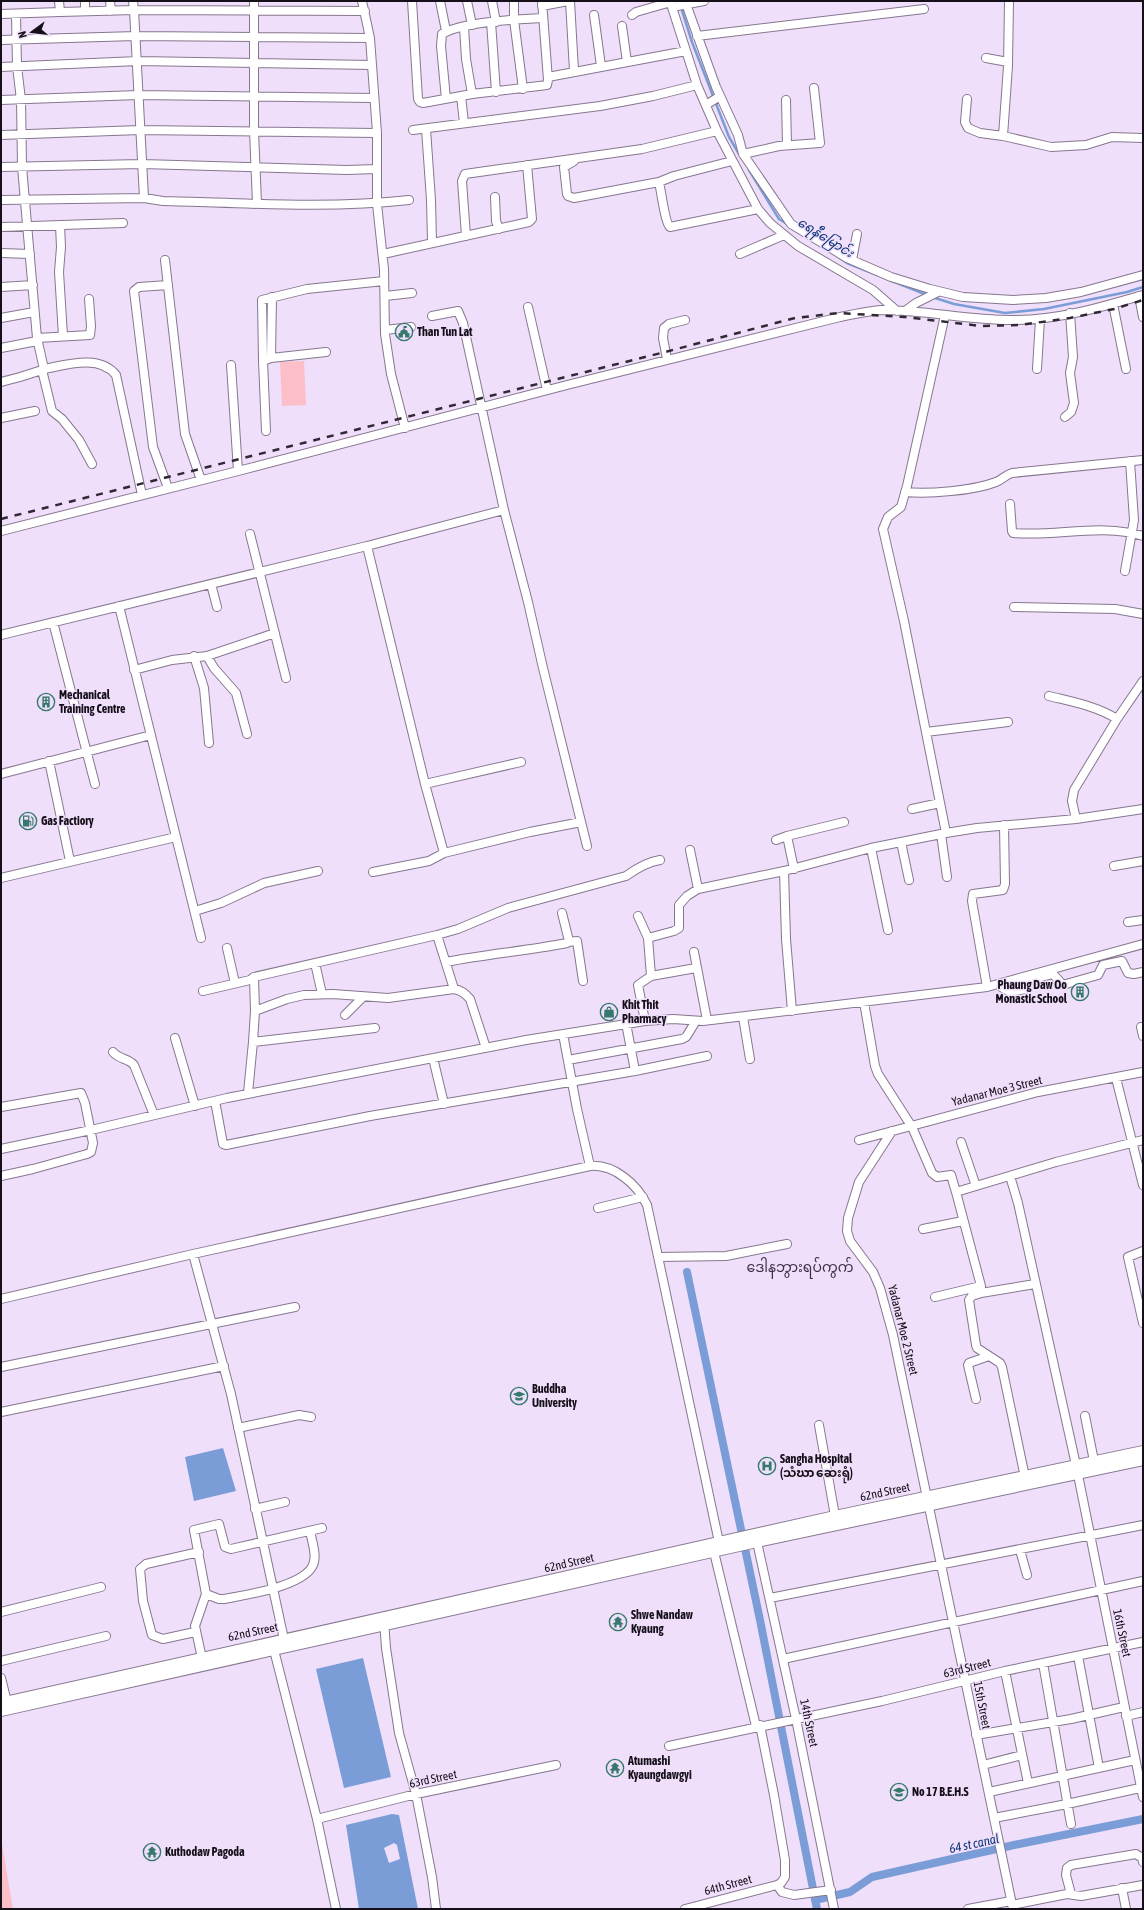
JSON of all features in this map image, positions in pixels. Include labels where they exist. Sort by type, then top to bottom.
[{"type":"main road","name":"62nd Street","points":[[1077,1470],[1094,1461],[1143,1451]]},
{"type":"main road","name":"62nd Street","points":[[1,1711],[202,1661],[928,1501],[1077,1470],[1143,1460]]},
{"type":"main road","name":"62nd Street","points":[[753,1540],[836,1516],[928,1501]]},
{"type":"main road","name":"62nd Street","points":[[202,1661],[274,1650],[285,1643]]},
{"type":"main road","name":"62nd Street","points":[[4,1702],[118,1681]]},
{"type":"street","points":[[59,1],[60,12]]},
{"type":"street","points":[[85,1],[86,12]]},
{"type":"street","points":[[110,1],[111,11]]},
{"type":"street","points":[[133,1],[138,61],[138,95],[144,198]]},
{"type":"street","points":[[254,1],[254,131],[257,204]]},
{"type":"street","points":[[362,1],[370,38],[377,133],[377,204],[383,254],[385,330],[391,374],[404,428]]},
{"type":"street","points":[[412,1],[418,99],[420,102],[423,103],[472,94],[547,85],[548,77],[542,3],[569,1],[574,71]]},
{"type":"street","points":[[440,1],[446,31]]},
{"type":"street","points":[[467,1],[468,26],[466,60],[472,94]]},
{"type":"street","points":[[492,1],[496,92]]},
{"type":"street","points":[[514,1],[514,20],[523,89]]},
{"type":"street","points":[[632,15],[636,12],[672,4],[704,1]]},
{"type":"street","points":[[1003,136],[1008,62],[1009,1]]},
{"type":"street","points":[[685,3],[719,97],[738,134],[743,154],[791,224],[852,260],[891,277],[938,293],[981,299],[1030,300],[1081,292],[1143,275]]},
{"type":"street","points":[[672,4],[697,85],[707,104],[717,131],[758,209],[770,223],[814,257],[873,290],[903,310]]},
{"type":"street","points":[[697,36],[924,9]]},
{"type":"street","points":[[1,14],[134,10],[365,11]]},
{"type":"street","points":[[16,14],[22,167],[37,340],[52,411],[62,419],[79,440],[92,464]]},
{"type":"street","points":[[594,15],[600,66]]},
{"type":"street","points":[[446,99],[440,41],[442,34],[446,31],[493,22],[543,18]]},
{"type":"street","points":[[622,26],[627,62]]},
{"type":"street","points":[[1,40],[136,36],[370,38]]},
{"type":"street","points":[[548,77],[686,51]]},
{"type":"street","points":[[986,58],[1008,62]]},
{"type":"street","points":[[1,67],[138,61],[372,65]]},
{"type":"street","points":[[413,130],[600,106],[654,96],[697,85]]},
{"type":"street","points":[[743,154],[787,145],[820,142],[814,88]]},
{"type":"street","points":[[1,100],[138,95],[374,98]]},
{"type":"street","points":[[461,96],[464,123]]},
{"type":"street","points":[[707,104],[719,97]]},
{"type":"street","points":[[967,99],[966,122],[968,128],[980,133],[1023,139],[1039,145],[1058,147],[1086,145],[1111,137],[1143,138]]},
{"type":"street","points":[[786,100],[787,145]]},
{"type":"street","points":[[426,129],[432,200],[432,242]]},
{"type":"street","points":[[1,135],[140,130],[377,133]]},
{"type":"street","points":[[466,236],[462,181],[464,175],[642,149],[717,131]]},
{"type":"street","points":[[582,157],[564,166],[568,196],[574,198],[658,182],[674,176],[732,161]]},
{"type":"street","points":[[1,167],[142,164],[255,168],[376,169]]},
{"type":"street","points":[[383,254],[531,221],[527,165]]},
{"type":"street","points":[[658,182],[663,200],[666,221],[670,227],[758,209]]},
{"type":"street","points":[[495,197],[496,221],[499,229]]},
{"type":"street","points":[[1,200],[144,198],[163,202],[257,204],[377,204],[410,200]]},
{"type":"street","points":[[1,227],[123,223]]},
{"type":"street","points":[[60,225],[61,247],[59,272],[63,336]]},
{"type":"street","points":[[852,260],[857,234]]},
{"type":"street","points":[[740,254],[784,235]]},
{"type":"street","points":[[1,254],[30,254]]},
{"type":"street","points":[[165,260],[185,434],[200,480]]},
{"type":"street","points":[[266,431],[261,302],[272,297],[307,289],[384,281]]},
{"type":"street","points":[[1,287],[33,285]]},
{"type":"street","points":[[168,285],[139,287],[134,291],[153,447],[168,488]]},
{"type":"street","points":[[385,296],[412,292]]},
{"type":"street","points":[[903,310],[938,293]]},
{"type":"street","points":[[1,531],[668,359],[840,317],[872,311],[903,310],[1014,320],[1040,319],[1113,304],[1141,296],[1143,317]]},
{"type":"street","points":[[272,297],[272,358]]},
{"type":"street","points":[[1,348],[63,336],[88,336],[91,334],[89,299]]},
{"type":"street","points":[[1113,304],[1126,369]]},
{"type":"street","points":[[528,307],[547,390]]},
{"type":"street","points":[[1,318],[34,312]]},
{"type":"street","points":[[432,316],[459,312],[504,510],[527,595],[542,668],[587,846]]},
{"type":"street","points":[[1065,417],[1071,412],[1074,403],[1070,373],[1073,357],[1070,313]]},
{"type":"street","points":[[946,315],[922,425],[901,507],[885,521],[883,538],[904,622],[940,803],[947,877]]},
{"type":"street","points":[[1037,369],[1040,319]]},
{"type":"street","points":[[668,359],[663,338],[664,328],[669,324],[685,320]]},
{"type":"street","points":[[385,330],[411,327]]},
{"type":"street","points":[[263,361],[272,358],[326,352]]},
{"type":"street","points":[[1,382],[20,378],[43,369],[82,362],[98,365],[111,370],[116,375],[142,495]]},
{"type":"street","points":[[231,365],[238,471]]},
{"type":"street","points":[[1,418],[35,411]]},
{"type":"street","points":[[905,492],[921,493],[968,488],[995,482],[1012,473],[1143,460]]},
{"type":"street","points":[[1125,571],[1132,533],[1134,506],[1130,461]]},
{"type":"street","points":[[1010,504],[1013,533],[1092,531],[1132,533],[1143,536]]},
{"type":"street","points":[[1,635],[367,546],[504,510]]},
{"type":"street","points":[[250,534],[261,571],[286,678]]},
{"type":"street","points":[[367,546],[425,784],[444,853]]},
{"type":"street","points":[[211,584],[217,607]]},
{"type":"street","points":[[119,606],[201,938]]},
{"type":"street","points":[[1014,607],[1115,609],[1143,614]]},
{"type":"street","points":[[53,622],[95,784]]},
{"type":"street","points":[[134,670],[194,656],[207,656],[275,634]]},
{"type":"street","points":[[194,656],[204,688],[209,743]]},
{"type":"street","points":[[207,656],[214,668],[236,693],[247,734]]},
{"type":"street","points":[[1076,819],[1072,801],[1074,790],[1117,719],[1143,681]]},
{"type":"street","points":[[1049,696],[1104,710],[1117,719]]},
{"type":"street","points":[[926,732],[1008,722]]},
{"type":"street","points":[[1,774],[151,734]]},
{"type":"street","points":[[49,761],[70,861]]},
{"type":"street","points":[[425,784],[521,762]]},
{"type":"street","points":[[912,809],[940,803]]},
{"type":"street","points":[[648,938],[674,931],[679,928],[680,905],[687,896],[698,889],[794,869],[871,848],[944,833],[1076,819],[1143,809]]},
{"type":"street","points":[[373,872],[429,861],[444,853],[530,832],[581,822]]},
{"type":"street","points":[[776,840],[844,822]]},
{"type":"street","points":[[987,987],[972,901],[973,894],[1003,890],[1005,884],[1004,826]]},
{"type":"street","points":[[787,836],[794,869]]},
{"type":"street","points":[[1,878],[176,837]]},
{"type":"street","points":[[901,842],[909,880]]},
{"type":"street","points":[[871,848],[888,930]]},
{"type":"street","points":[[690,850],[698,889]]},
{"type":"street","points":[[203,991],[250,980],[254,977],[458,929],[508,908],[626,876],[651,862],[660,860]]},
{"type":"street","points":[[1114,866],[1143,861]]},
{"type":"street","points":[[195,911],[216,905],[264,883],[318,871]]},
{"type":"street","points":[[784,871],[786,940],[792,1011]]},
{"type":"street","points":[[562,913],[568,942]]},
{"type":"street","points":[[638,916],[648,938],[651,976]]},
{"type":"street","points":[[1128,922],[1143,920]]},
{"type":"street","points":[[437,935],[454,989]]},
{"type":"street","points":[[446,962],[485,955],[528,951],[577,941],[583,981]]},
{"type":"street","points":[[1,1149],[91,1130],[248,1093],[486,1048],[645,1020],[674,1019],[696,1021],[743,1017],[987,987],[1143,944]]},
{"type":"street","points":[[227,948],[235,983]]},
{"type":"street","points":[[694,952],[707,1020]]},
{"type":"street","points":[[1000,984],[1001,987],[1010,992],[1025,989],[1026,981],[1053,974],[1062,984],[1066,984],[1098,975],[1103,965],[1122,961],[1128,973],[1134,974],[1143,972]]},
{"type":"street","points":[[315,963],[322,994]]},
{"type":"street","points":[[645,1020],[638,985],[651,976],[696,968]]},
{"type":"street","points":[[248,1093],[254,1042],[254,977]]},
{"type":"street","points":[[255,1011],[296,997],[322,994],[397,998],[454,989],[462,991],[470,999],[486,1048]]},
{"type":"street","points":[[345,1015],[363,997]]},
{"type":"street","points":[[864,1002],[875,1066],[896,1104],[912,1127],[932,1173],[937,1177],[950,1175],[956,1192],[981,1289]]},
{"type":"street","points":[[743,1017],[750,1059]]},
{"type":"street","points":[[568,1060],[682,1039],[686,1037],[696,1021]]},
{"type":"street","points":[[626,1024],[635,1071]]},
{"type":"street","points":[[1141,1027],[1143,1036]]},
{"type":"street","points":[[254,1042],[375,1028]]},
{"type":"street","points":[[563,1034],[583,1140],[590,1166]]},
{"type":"street","points":[[174,1038],[195,1106]]},
{"type":"street","points":[[114,1052],[120,1059],[129,1061],[134,1065],[154,1115]]},
{"type":"street","points":[[215,1101],[224,1145],[370,1116],[635,1071],[707,1056]]},
{"type":"street","points":[[433,1058],[444,1104]]},
{"type":"street","name":"Yadanar Moe 3 Street","points":[[859,1140],[912,1127],[962,1111],[1038,1092],[1143,1072]]},
{"type":"street","points":[[1116,1078],[1143,1185]]},
{"type":"street","points":[[1,1107],[81,1093],[83,1095],[91,1130],[93,1147],[87,1154],[33,1170],[1,1176]]},
{"type":"street","name":"Yadanar Moe 2 Street","points":[[892,1131],[859,1182],[848,1218],[847,1231],[850,1242],[873,1272],[880,1288],[911,1417],[928,1501]]},
{"type":"street","points":[[956,1192],[1056,1162],[1143,1140]]},
{"type":"street","points":[[961,1142],[976,1186]]},
{"type":"street","points":[[1,1299],[193,1254],[590,1166],[606,1167],[618,1174],[636,1187],[647,1205],[774,1795],[786,1872],[784,1880],[777,1885],[786,1894],[831,1892]]},
{"type":"street","name":"16th Street","points":[[1010,1176],[1077,1470],[1134,1760],[1140,1768],[1142,1794]]},
{"type":"street","points":[[598,1208],[643,1197]]},
{"type":"street","points":[[923,1229],[963,1221]]},
{"type":"street","points":[[658,1257],[726,1256],[787,1244]]},
{"type":"street","points":[[1143,1251],[1128,1257],[1143,1323]]},
{"type":"street","points":[[193,1254],[224,1366],[285,1643]]},
{"type":"street","points":[[935,1297],[981,1289],[1035,1284]]},
{"type":"street","points":[[981,1289],[972,1296],[968,1304],[976,1345],[1000,1363],[1002,1367],[1026,1480]]},
{"type":"street","points":[[1,1367],[295,1307]]},
{"type":"street","points":[[976,1399],[968,1365],[989,1356]]},
{"type":"street","points":[[1,1412],[224,1366]]},
{"type":"street","points":[[238,1428],[299,1415],[311,1417]]},
{"type":"street","points":[[1085,1416],[1094,1461]]},
{"type":"street","points":[[818,1425],[836,1516]]},
{"type":"street","name":"15th Street","points":[[928,1501],[1012,1905]]},
{"type":"street","points":[[255,1509],[285,1502]]},
{"type":"street","points":[[202,1661],[195,1632],[196,1621],[206,1600],[206,1594],[194,1530],[219,1524],[226,1549],[231,1549],[322,1528]]},
{"type":"street","points":[[770,1598],[1020,1550],[1090,1534],[1143,1525]]},
{"type":"street","points":[[206,1594],[218,1599],[224,1599],[272,1589],[292,1582],[308,1572],[312,1567],[315,1556],[310,1531]]},
{"type":"street","name":"14th Street","points":[[753,1540],[770,1598],[794,1720],[834,1907]]},
{"type":"street","points":[[1020,1550],[1026,1575]]},
{"type":"street","points":[[195,1632],[163,1639],[152,1635],[143,1601],[140,1569],[146,1564],[199,1552]]},
{"type":"street","points":[[783,1659],[952,1621],[1143,1581]]},
{"type":"street","points":[[1,1612],[101,1587]]},
{"type":"street","points":[[384,1621],[386,1648],[399,1733],[416,1794],[432,1877],[436,1909]]},
{"type":"street","points":[[1,1661],[106,1636]]},
{"type":"street","name":"63rd Street","points":[[669,1746],[770,1723],[794,1720],[1004,1671],[1143,1642]]},
{"type":"street","points":[[274,1650],[316,1818],[336,1909]]},
{"type":"street","points":[[1078,1656],[1088,1714],[1100,1768]]},
{"type":"street","points":[[1043,1663],[1071,1824]]},
{"type":"street","points":[[1004,1671],[1028,1783]]},
{"type":"street","points":[[1,1678],[4,1702]]},
{"type":"street","points":[[976,1735],[1053,1722],[1124,1707]]},
{"type":"street","points":[[1126,1716],[1143,1712]]},
{"type":"street","points":[[983,1765],[1022,1755]]},
{"type":"street","points":[[989,1792],[1134,1760]]},
{"type":"street","name":"63rd Street","points":[[316,1818],[416,1794],[556,1765]]},
{"type":"street","points":[[994,1818],[1067,1804],[1142,1794]]},
{"type":"street","points":[[1071,1894],[1066,1875],[1067,1868],[1071,1865],[1136,1854],[1142,1858],[1143,1862]]},
{"type":"street","name":"64th Street","points":[[685,1909],[777,1885]]},
{"type":"street","points":[[968,1909],[1012,1905],[1065,1894],[1081,1896],[1143,1885]]},
{"type":"street","points":[[1122,1888],[1126,1909]]},
{"type":"shaded area","points":[[304,361],[306,405],[282,406],[280,362]]},
{"type":"shaded area","points":[[1,1838],[13,1909],[1,1909]]},
{"type":"water","points":[[223,1448],[236,1491],[194,1501],[185,1457]]},
{"type":"water","points":[[363,1658],[391,1777],[344,1788],[316,1669]]},
{"type":"water","points":[[392,1814],[399,1815],[418,1909],[359,1909],[346,1825]],"holes":[[[394,1843],[397,1845],[400,1859],[389,1863],[384,1848]]]},
{"type":"waterway","name":"ရေနီမြောင်း","points":[[679,1],[692,42],[729,137],[739,154]]},
{"type":"waterway","name":"ရေနီမြောင်း","points":[[749,170],[779,219],[787,224]]},
{"type":"waterway","name":"ရေနီမြောင်း","points":[[837,256],[847,263],[927,295]]},
{"type":"waterway","name":"ရေနီမြောင်း","points":[[932,297],[954,304],[1005,313],[1044,309],[1127,292],[1143,287]]},
{"type":"waterway","points":[[687,1272],[760,1620],[817,1909]]},
{"type":"waterway","name":"64 st canal","points":[[815,1900],[850,1892],[872,1877],[1014,1845],[1143,1819]]},
{"type":"railway","points":[[1,519],[795,318],[839,313],[905,317],[981,326],[1020,325],[1070,318],[1114,309],[1143,300]]},
{"type":"place","name":"Than Tun Lat","points":[[404,332]]},
{"type":"place","name":"Mechanical Training Centre","points":[[46,702]]},
{"type":"place","name":"Gas Factiory","points":[[28,821]]},
{"type":"place","name":"Phaung Daw Oo Monastic School","points":[[1080,992]]},
{"type":"place","name":"Khit Thit Pharmacy","points":[[609,1012]]},
{"type":"place","name":"Buddha University","points":[[519,1396]]},
{"type":"place","name":"Sangha Hospital (သံဃာ ဆေးရုံ)","points":[[767,1466]]},
{"type":"place","name":"Shwe Nandaw Kyaung","points":[[618,1622]]},
{"type":"place","name":"Atumashi Kyaungdawgyi","points":[[615,1768]]},
{"type":"place","name":"No 17 B.E.H.S","points":[[899,1792]]},
{"type":"place","name":"Kuthodaw Pagoda","points":[[152,1852]]},
{"type":"district","name":"ဒေါနဘွားရပ်ကွက်","points":[[800,1267]]}]
